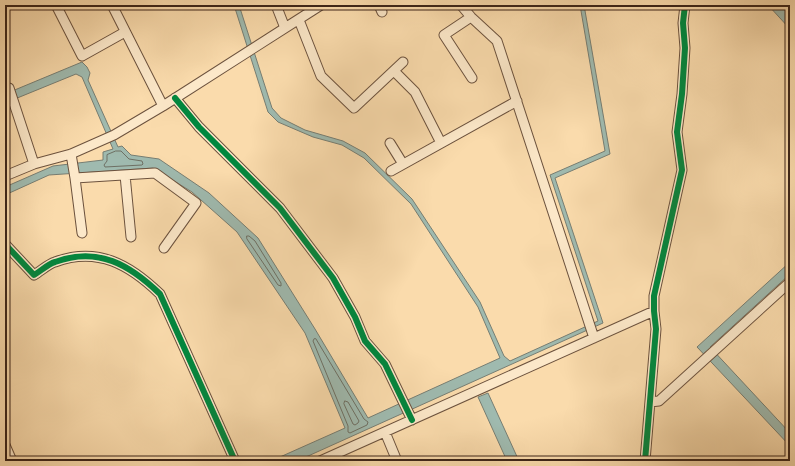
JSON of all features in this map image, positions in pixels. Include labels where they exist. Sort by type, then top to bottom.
[{"type":"street","points":[[56,5],[82,56],[125,32]]},
{"type":"street","points":[[112,5],[163,106]]},
{"type":"street","points":[[276,5],[285,28]]},
{"type":"street","points":[[5,176],[34,164],[70,154],[105,140],[163,106],[321,5]]},
{"type":"street","points":[[462,5],[471,17],[497,41],[592,330]]},
{"type":"street","points":[[645,461],[656,329],[654,296],[682,170],[677,132],[682,94],[685,48],[685,5]]},
{"type":"street","points":[[471,17],[444,35],[472,78]]},
{"type":"street","points":[[298,20],[321,76],[354,108],[403,62]]},
{"type":"street","points":[[394,71],[415,92],[440,144]]},
{"type":"street","points":[[9,88],[34,164]]},
{"type":"street","points":[[175,98],[199,127],[280,208],[333,278],[356,317],[365,340],[385,364],[412,420]]},
{"type":"street","points":[[391,171],[517,101]]},
{"type":"street","points":[[390,143],[403,164]]},
{"type":"street","points":[[70,154],[75,178],[82,233]]},
{"type":"street","points":[[75,178],[155,173],[196,203],[164,248]]},
{"type":"street","points":[[125,175],[131,237]]},
{"type":"street","points":[[7,251],[34,275],[54,262],[78,256],[107,258],[125,266],[145,279],[160,294],[235,461]]},
{"type":"street","points":[[650,402],[659,400],[790,282]]},
{"type":"street","points":[[320,461],[412,420],[592,330],[654,311]]},
{"type":"street","points":[[384,432],[397,461]]},
{"type":"street","points":[[5,446],[12,461]]},
{"type":"water","points":[[234,5],[239,5],[272,108],[281,118],[305,130],[343,141],[365,153],[412,199],[480,302],[504,356],[510,361],[598,321],[550,175],[605,151],[580,5],[584,5],[610,154],[555,178],[603,323],[297,461],[271,461],[345,428],[305,333],[237,232],[192,192],[153,168],[49,175],[5,195],[5,187],[53,166],[103,160],[103,152],[113,149],[82,77],[76,74],[5,103],[5,94],[82,62],[90,73],[88,80],[118,147],[122,146],[131,155],[159,159],[209,193],[258,238],[368,418],[500,358],[478,307],[411,204],[364,158],[342,145],[313,137],[278,122],[268,112]]},
{"type":"water","points":[[768,5],[782,5],[790,14],[790,29]]},
{"type":"water","points":[[790,262],[790,274],[710,347],[790,433],[790,446],[697,347]]},
{"type":"water","points":[[488,393],[519,461],[507,461],[478,397]]},
{"type":"cycle path","points":[[645,461],[656,329],[654,296],[682,170],[677,132],[682,94],[685,48],[683,23],[685,5]]},
{"type":"cycle path","points":[[175,98],[199,127],[280,208],[333,278],[355,317],[365,341],[385,364],[412,420]]},
{"type":"cycle path","points":[[5,244],[34,275],[52,263],[85,256],[99,257],[125,267],[160,294],[235,461]]}]
